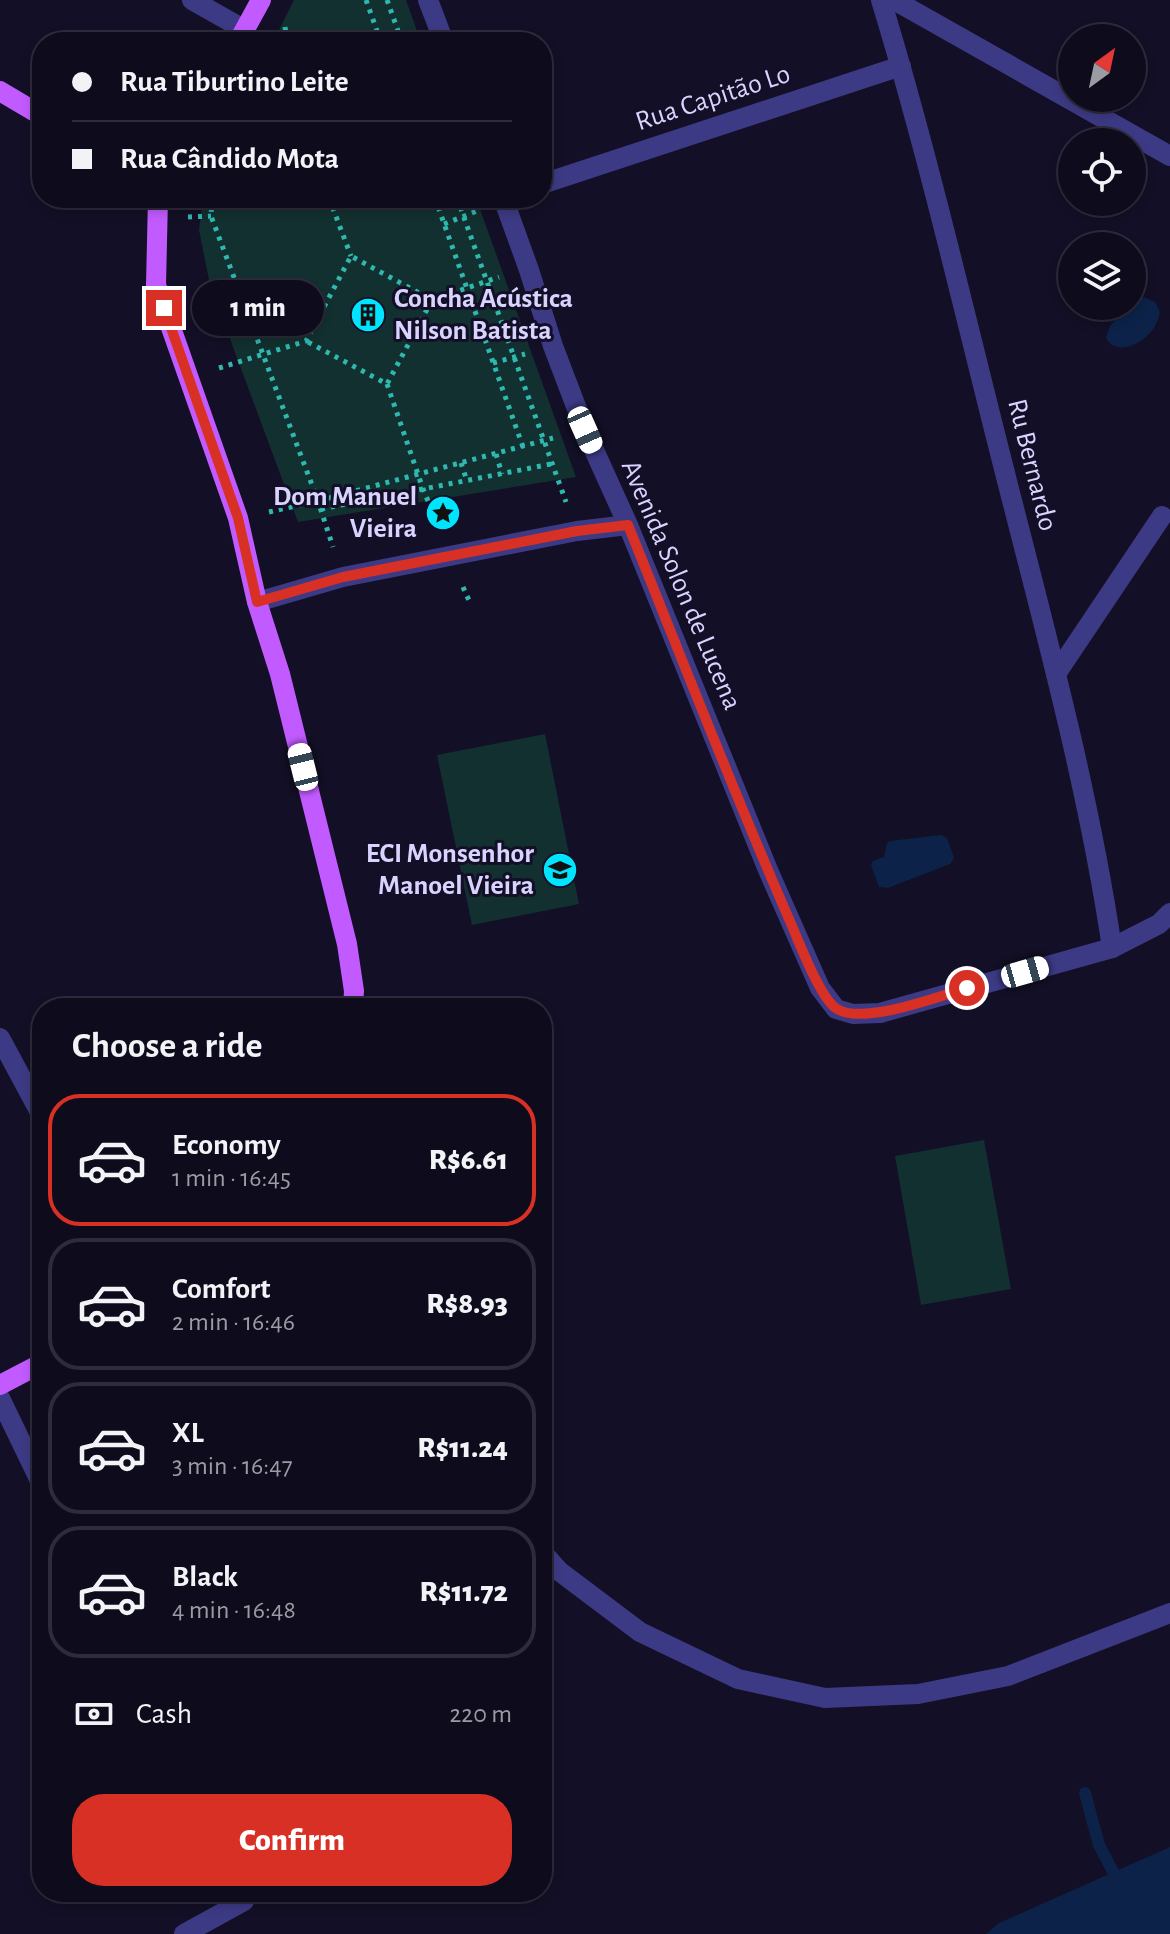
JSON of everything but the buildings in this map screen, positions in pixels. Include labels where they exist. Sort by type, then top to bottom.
[{"type":"main road","points":[[244,32],[261,0]]},
{"type":"main road","points":[[0,91],[32,110]]},
{"type":"main road","points":[[158,208],[156,285],[238,518],[257,602],[280,674],[347,944],[354,998]]},
{"type":"main road","points":[[0,1385],[32,1368]]},
{"type":"street","points":[[192,0],[236,32]]},
{"type":"street","points":[[428,0],[440,32]]},
{"type":"street","name":"Ru Bernardo","points":[[881,0],[901,66],[1056,674],[1102,880],[1112,948]]},
{"type":"street","points":[[894,0],[1170,156]]},
{"type":"street","name":"Rua Capitão Lo","points":[[552,181],[901,66]]},
{"type":"street","name":"Avenida Solon de Lucena","points":[[507,208],[585,430],[628,525],[768,870],[820,988],[836,1009],[853,1014],[880,1013],[1112,948]]},
{"type":"street","points":[[1056,674],[1162,516]]},
{"type":"street","points":[[257,602],[343,577],[577,531],[628,525]]},
{"type":"street","points":[[1112,948],[1159,924],[1170,913]]},
{"type":"street","points":[[0,1038],[32,1097]]},
{"type":"street","points":[[0,1398],[32,1464]]},
{"type":"street","points":[[552,1563],[640,1632],[738,1679],[825,1698],[918,1694],[1008,1676],[1170,1613]]},
{"type":"street","points":[[184,1934],[233,1902]]},
{"type":"path","points":[[366,0],[377,32]]},
{"type":"path","points":[[387,0],[398,32]]},
{"type":"path","points":[[211,208],[211,216],[318,501],[343,577]]},
{"type":"path","points":[[333,208],[351,256],[432,300]]},
{"type":"path","points":[[438,208],[523,447]]},
{"type":"path","points":[[320,509],[551,464],[461,208]]},
{"type":"path","points":[[444,224],[464,217]]},
{"type":"path","points":[[187,377],[306,341],[351,256]]},
{"type":"path","points":[[387,384],[432,300],[487,280]]},
{"type":"path","points":[[306,341],[387,384],[423,489]]},
{"type":"path","points":[[492,364],[514,357]]},
{"type":"path","points":[[238,518],[318,501],[543,441]]},
{"type":"path","points":[[496,454],[502,474]]},
{"type":"path","points":[[461,463],[467,481]]},
{"type":"path","points":[[383,484],[387,496]]},
{"type":"path","points":[[345,494],[349,503]]},
{"type":"green space","points":[[294,0],[406,0],[417,32],[278,32]]},
{"type":"green space","points":[[202,208],[480,208],[576,477],[298,522],[210,285],[199,230]]},
{"type":"green space","points":[[545,734],[579,904],[472,925],[437,755]]},
{"type":"green space","points":[[984,1140],[1011,1289],[921,1305],[895,1156]]},
{"type":"water","points":[[1146,298],[1155,302],[1160,312],[1152,331],[1131,346],[1120,347],[1110,343],[1106,338],[1115,320],[1146,320]]},
{"type":"water","points":[[941,835],[947,838],[954,858],[950,864],[888,888],[879,887],[871,865],[884,857],[887,843]]},
{"type":"water","points":[[1170,1847],[1170,1934],[986,1934],[999,1923]]},
{"type":"waterway","points":[[1085,1793],[1099,1845],[1119,1883]]},
{"type":"place","name":"Concha Acústica Nilson Batista","points":[[368,315]]},
{"type":"place","name":"Dom Manuel Vieira","points":[[443,513]]},
{"type":"place","name":"ECI Monsenhor Manoel Vieira","points":[[560,870]]},
{"type":"route","points":[[164,308],[238,518],[257,602],[343,577],[577,531],[628,525],[768,870],[820,988],[836,1009],[853,1014],[880,1013],[967,988]]}]
